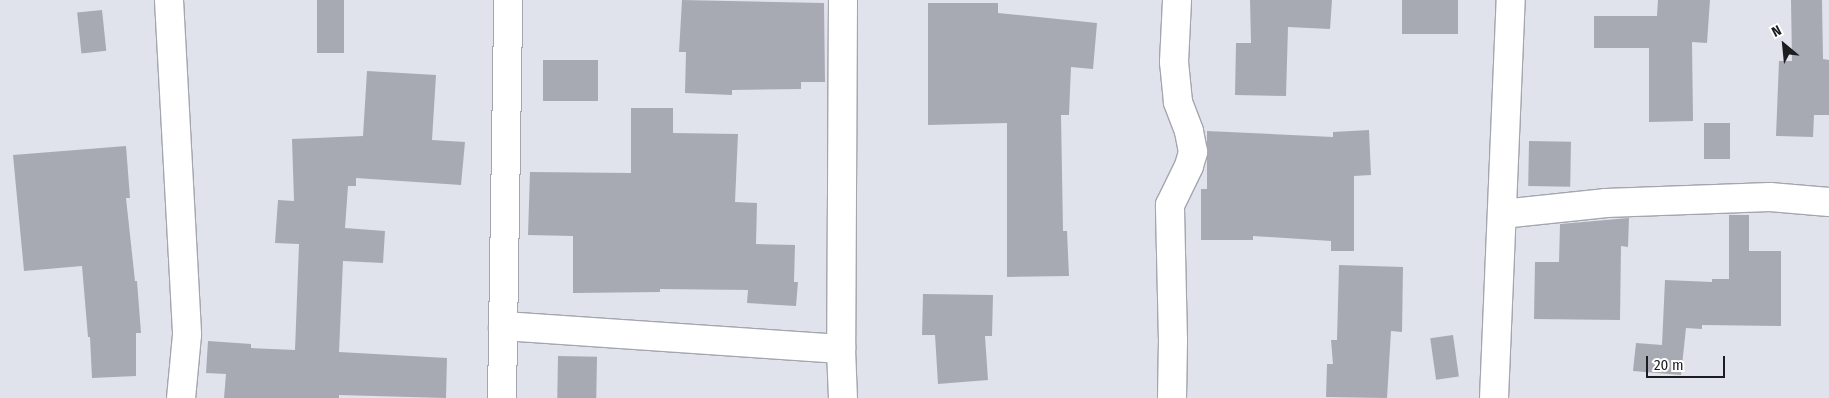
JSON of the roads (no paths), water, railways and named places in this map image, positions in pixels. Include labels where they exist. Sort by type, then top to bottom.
[{"type":"street","points":[[169,0],[188,335],[181,398]]},
{"type":"street","points":[[502,398],[508,0]]},
{"type":"street","points":[[843,0],[841,349],[843,398]]},
{"type":"street","points":[[1172,398],[1173,340],[1170,205],[1190,166],[1193,152],[1189,131],[1178,102],[1174,62],[1177,0]]},
{"type":"street","points":[[1494,398],[1496,308],[1511,0]]},
{"type":"street","points":[[1502,214],[1606,203],[1687,202],[1770,197],[1829,202]]},
{"type":"street","points":[[503,326],[841,349]]}]
